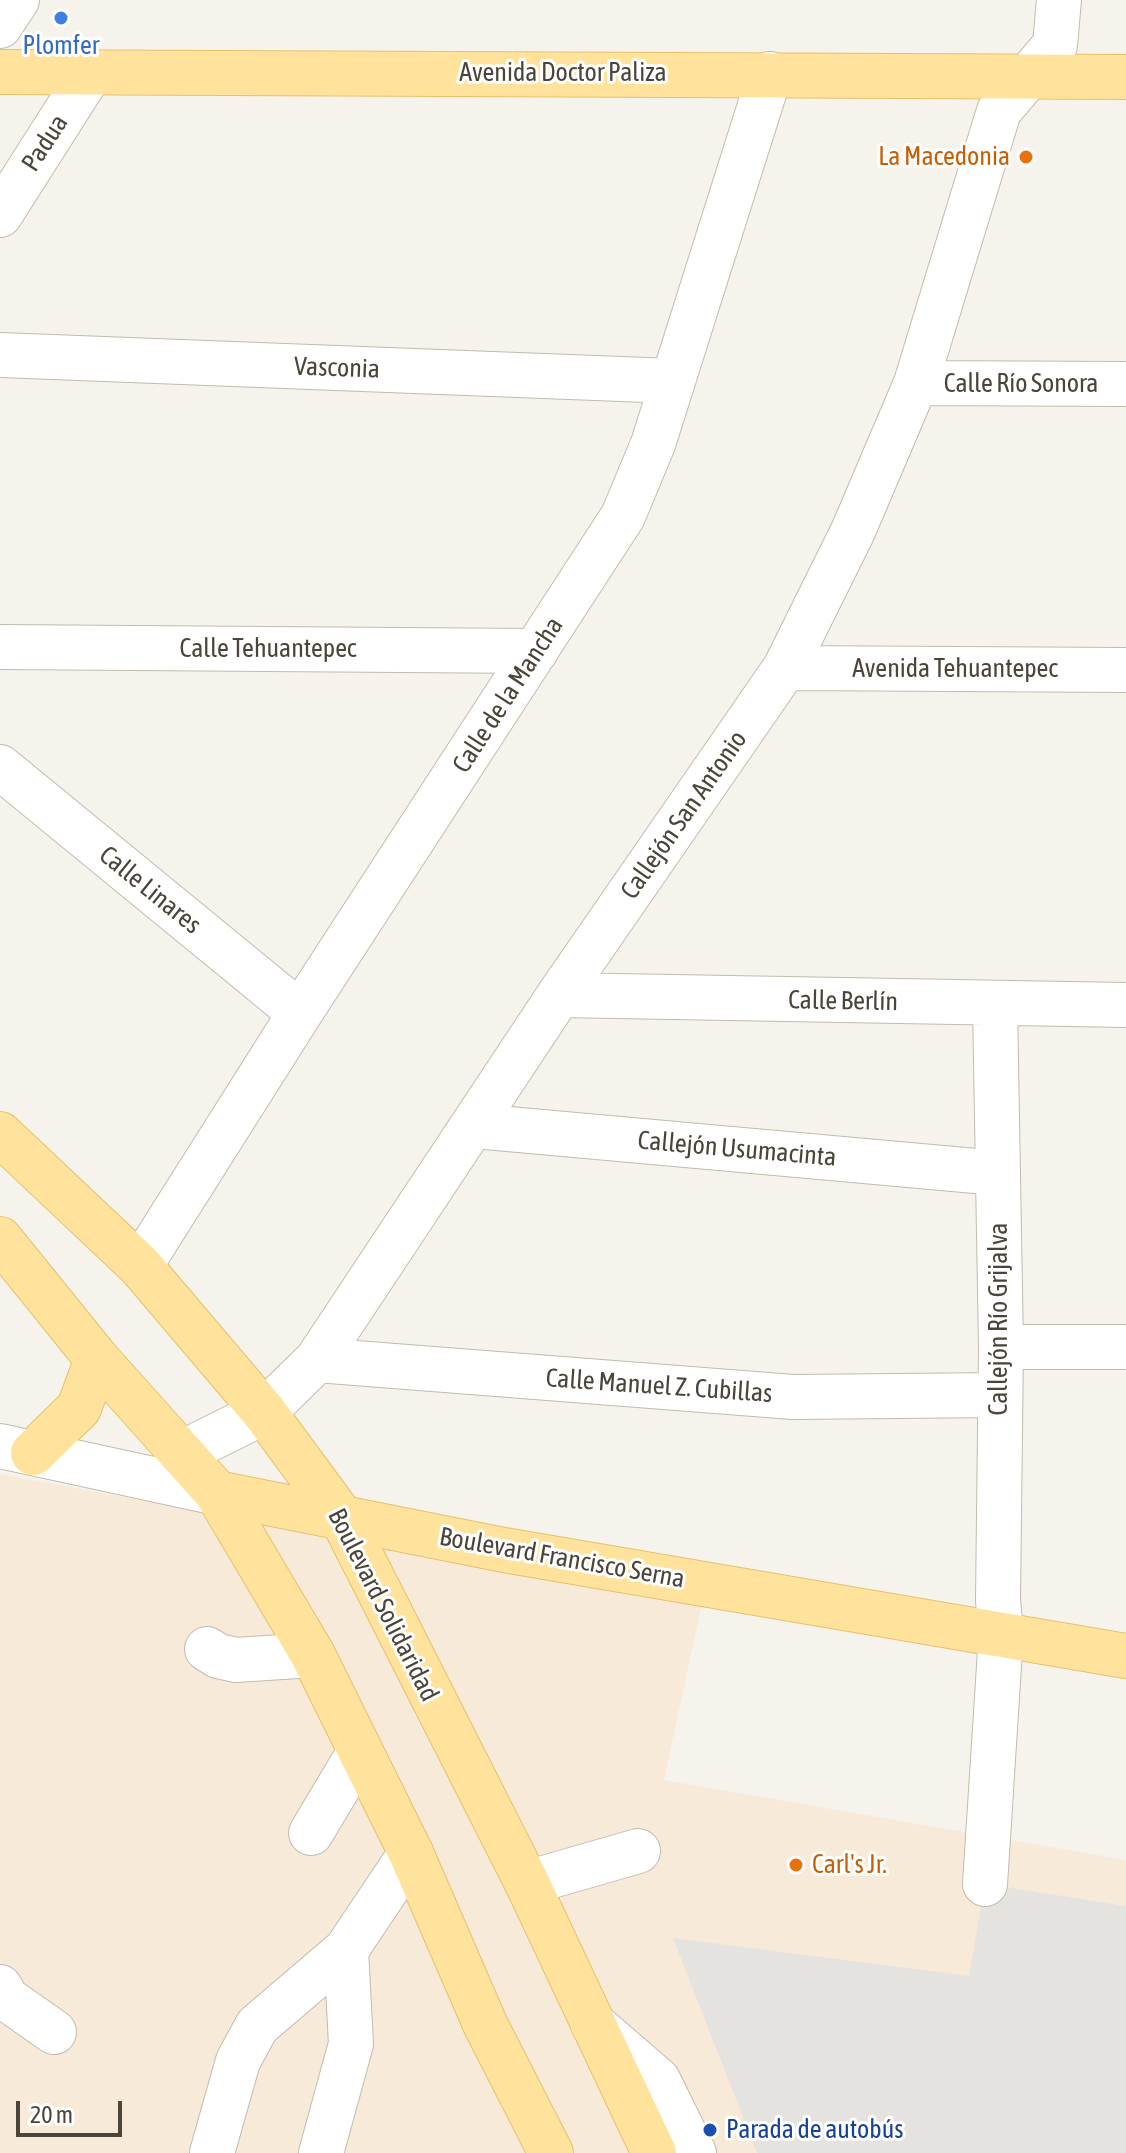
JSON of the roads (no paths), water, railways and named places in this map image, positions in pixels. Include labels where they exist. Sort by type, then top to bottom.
[{"type":"main road","name":"Avenida Doctor Paliza","points":[[0,72],[1126,77]]},
{"type":"main road","name":"Boulevard Solidaridad","points":[[0,1134],[140,1266],[264,1412],[342,1518],[527,1883],[654,2153]]},
{"type":"main road","points":[[0,1239],[97,1359],[217,1493],[313,1655],[411,1853],[485,2024],[551,2153]]},
{"type":"main road","points":[[16,1449],[79,1408],[97,1359]]},
{"type":"main road","name":"Boulevard Francisco Serna","points":[[217,1493],[504,1550],[1126,1656]]},
{"type":"street","points":[[0,26],[17,0]]},
{"type":"street","name":"Callejón San Antonio","points":[[182,1453],[264,1412],[317,1360],[559,995],[785,668],[853,531],[916,383],[999,111],[1055,45],[1059,0]]},
{"type":"street","name":"Padua","points":[[0,215],[91,72]]},
{"type":"street","name":"Calle de la Mancha","points":[[140,1266],[300,1013],[623,516],[653,444],[770,74]]},
{"type":"street","name":"Vasconia","points":[[0,355],[673,381]]},
{"type":"street","name":"Calle Río Sonora","points":[[916,383],[1126,384]]},
{"type":"street","name":"Calle Tehuantepec","points":[[0,647],[536,651]]},
{"type":"street","name":"Avenida Tehuantepec","points":[[785,668],[1126,670]]},
{"type":"street","name":"Calle Linares","points":[[0,767],[300,1013]]},
{"type":"street","name":"Calle Berlín","points":[[559,995],[1126,1005]]},
{"type":"street","name":"Callejón Río Grijalva","points":[[985,1884],[1001,1635],[998,1600],[1001,1347],[995,1004]]},
{"type":"street","name":"Callejón Usumacinta","points":[[475,1126],[998,1173]]},
{"type":"street","points":[[1001,1347],[1126,1347]]},
{"type":"street","name":"Calle Manuel Z. Cubillas","points":[[317,1360],[793,1397],[1000,1395]]},
{"type":"street","name":"Boulevard Francisco Serna","points":[[16,1449],[217,1493]]},
{"type":"street","points":[[207,1649],[218,1656],[236,1660],[313,1655]]},
{"type":"street","points":[[311,1833],[360,1751]]},
{"type":"street","points":[[527,1883],[638,1851]]},
{"type":"street","points":[[212,2153],[238,2061],[257,2026],[346,1950],[411,1853]]},
{"type":"street","points":[[321,2153],[351,2044],[346,1950]]},
{"type":"street","points":[[0,1987],[7,1999],[54,2032]]},
{"type":"street","points":[[593,2024],[658,2080],[694,2153]]},
{"type":"place","name":"Plomfer","points":[[61,18]]},
{"type":"place","name":"La Macedonia","points":[[1026,157]]},
{"type":"place","name":"Carl's Jr.","points":[[796,1865]]},
{"type":"place","name":"Parada de autobús","points":[[710,2130]]}]
